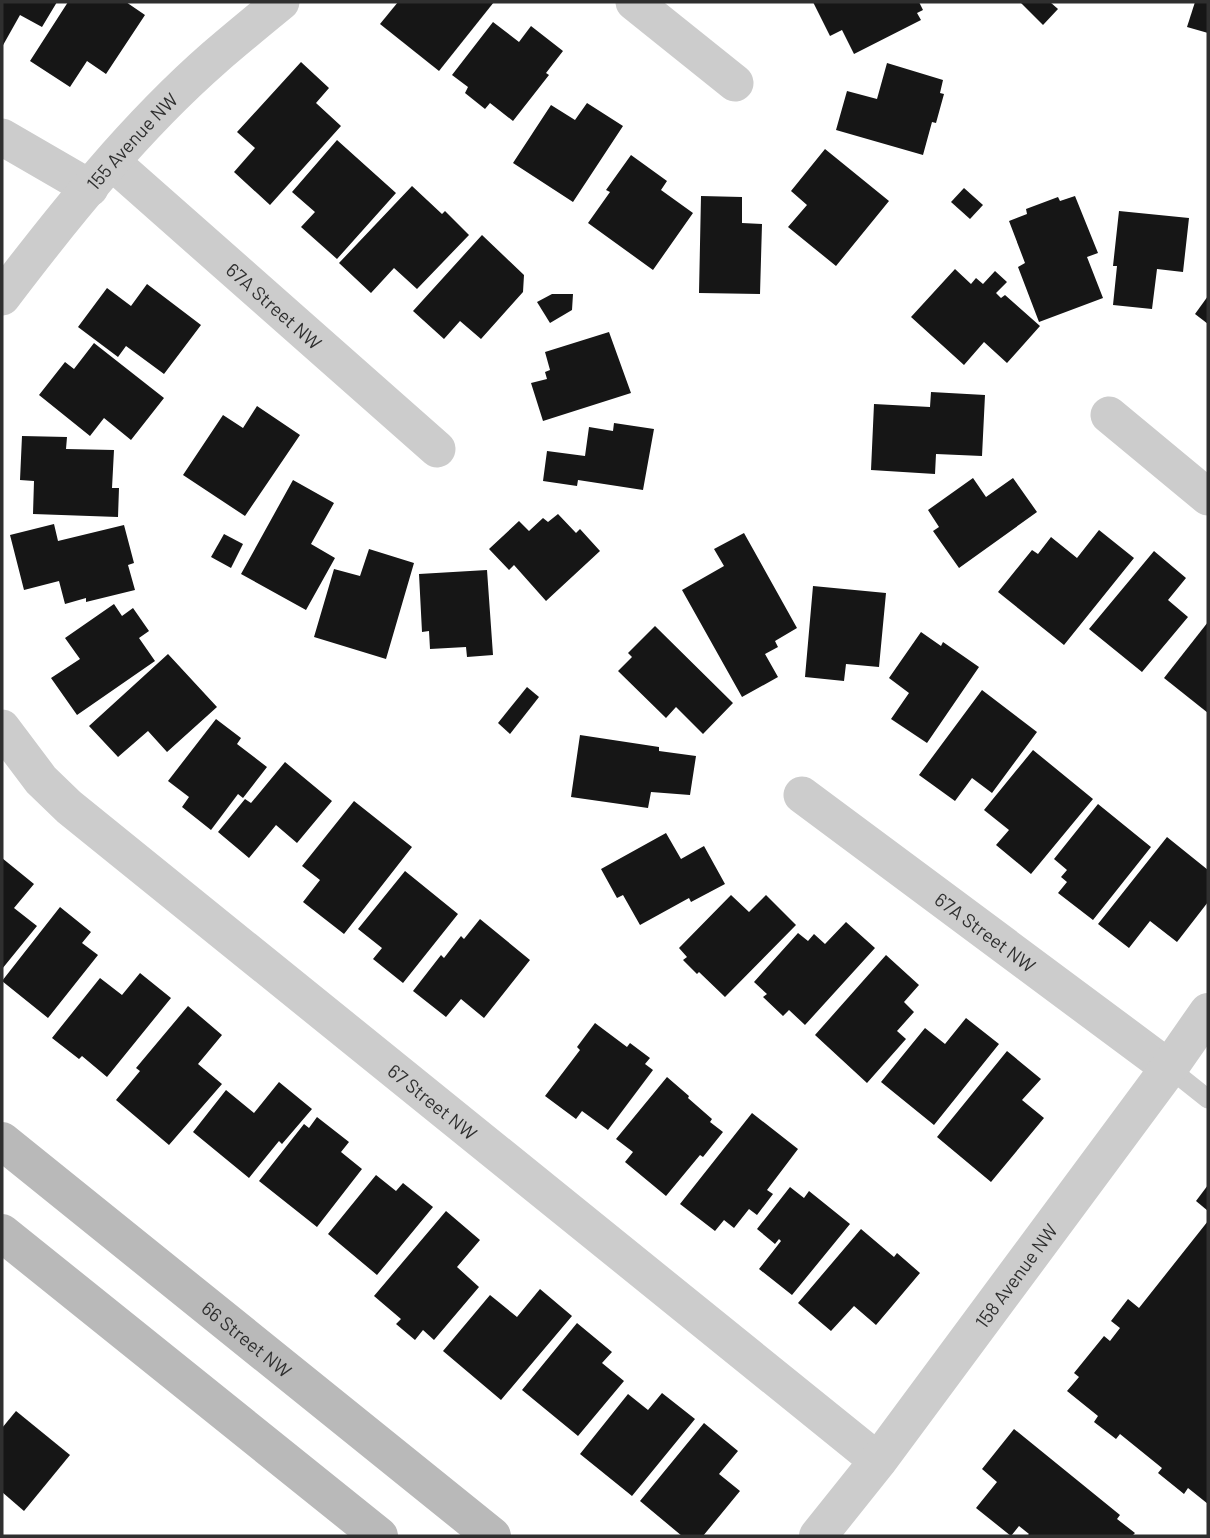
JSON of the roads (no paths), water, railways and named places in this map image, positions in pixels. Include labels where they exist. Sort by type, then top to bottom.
[{"type":"main road","name":"66 Street NW","points":[[2,1141],[492,1536]]},
{"type":"main road","points":[[2,1233],[379,1536]]},
{"type":"street","name":"155 Avenue NW","points":[[2,297],[101,175],[166,104],[214,58],[281,2]]},
{"type":"street","points":[[634,2],[736,83]]},
{"type":"street","name":"67A Street NW","points":[[2,137],[101,175],[437,449]]},
{"type":"street","points":[[1109,415],[1208,497]]},
{"type":"street","name":"67 Street NW","points":[[2,729],[41,780],[69,807],[878,1461]]},
{"type":"street","name":"67A Street NW","points":[[802,795],[1170,1068]]},
{"type":"street","name":"158 Avenue NW","points":[[818,1536],[878,1461],[1170,1068],[1208,1012]]},
{"type":"lane","points":[[1170,1068],[1208,1099]]}]
